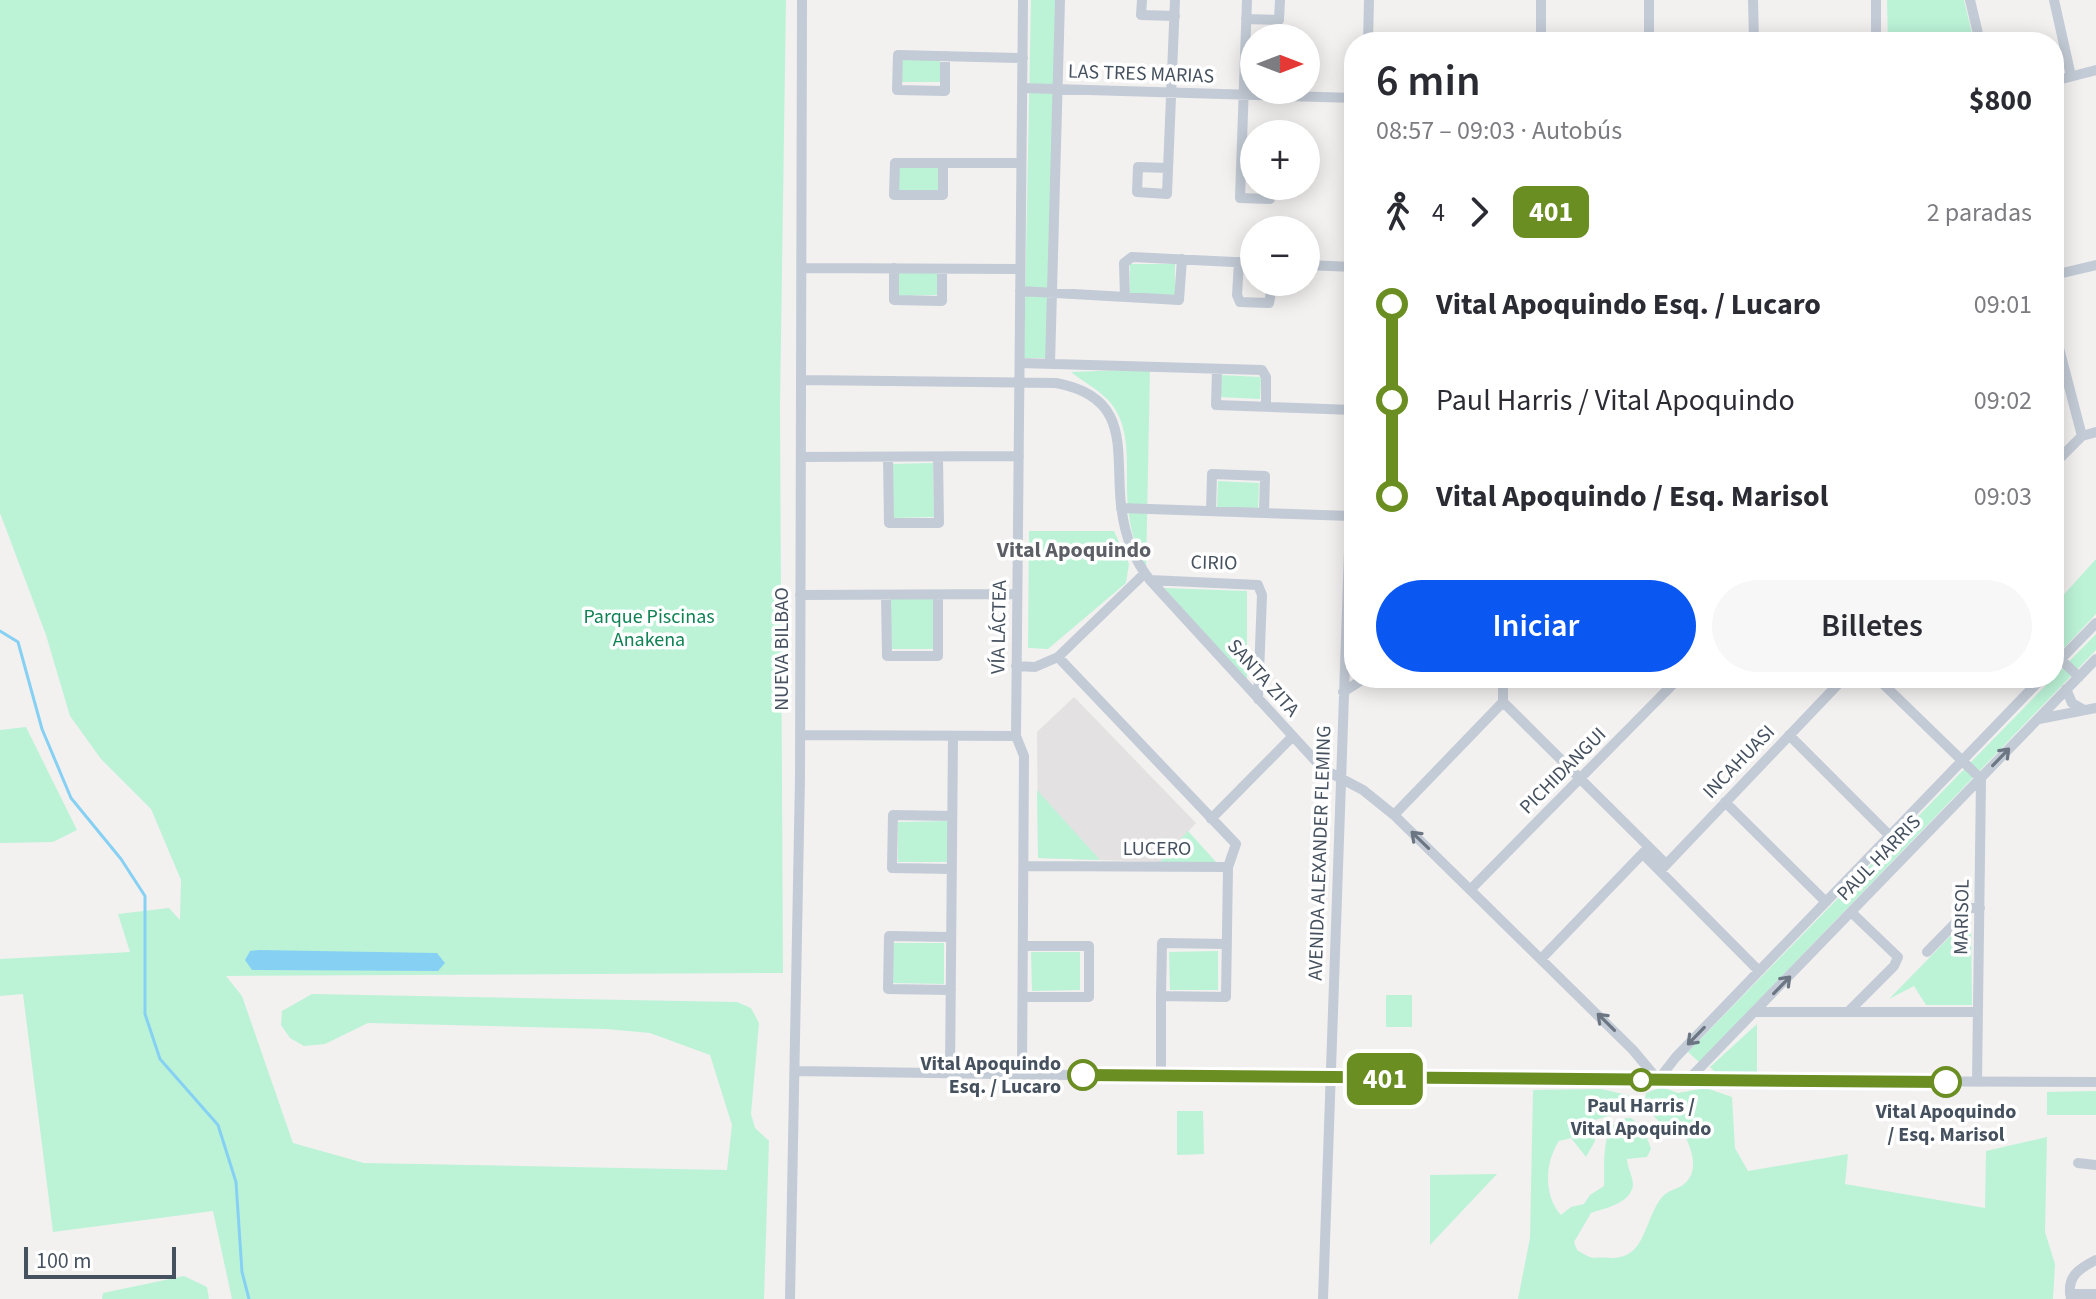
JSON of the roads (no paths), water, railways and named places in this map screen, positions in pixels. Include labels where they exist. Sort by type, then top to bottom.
[{"type":"street","name":"NUEVA BILBAO","points":[[790,1299],[800,735],[802,0]]},
{"type":"street","name":"VÍA LÁCTEA","points":[[1022,1074],[1024,756],[1023,746],[1016,736],[1016,666],[1023,0]]},
{"type":"street","points":[[1050,364],[1060,0]]},
{"type":"street","points":[[1142,0],[1141,15],[1175,16]]},
{"type":"street","points":[[1168,168],[1175,0]]},
{"type":"street","points":[[1246,24],[1247,0]]},
{"type":"street","points":[[1246,19],[1279,20],[1280,0]]},
{"type":"street","points":[[1368,32],[1369,0]]},
{"type":"street","points":[[1541,0],[1541,32]]},
{"type":"street","points":[[1649,0],[1649,32]]},
{"type":"street","points":[[1753,0],[1754,32]]},
{"type":"street","points":[[1876,0],[1876,32]]},
{"type":"street","points":[[1970,0],[1978,32]]},
{"type":"street","points":[[2054,0],[2061,32]]},
{"type":"street","points":[[2064,45],[2071,76]]},
{"type":"street","points":[[945,56],[945,91],[897,90],[898,55],[945,56],[1023,58]]},
{"type":"street","points":[[2064,78],[2096,70]]},
{"type":"street","name":"LAS TRES MARIAS","points":[[1022,88],[1240,95]]},
{"type":"street","name":"LAS TRES MARIAS","points":[[1320,97],[1344,98]]},
{"type":"street","points":[[943,163],[943,195],[894,195],[895,163],[943,163],[1021,163]]},
{"type":"street","points":[[1125,297],[1124,263],[1132,257],[1239,262],[1237,295],[1240,302],[1269,303],[1270,296]]},
{"type":"street","points":[[1020,291],[1179,300],[1182,295],[1182,259]]},
{"type":"street","points":[[2064,273],[2096,265]]},
{"type":"street","points":[[1320,266],[1344,267]]},
{"type":"street","points":[[802,268],[1020,269]]},
{"type":"street","points":[[894,268],[894,300],[942,301],[942,269]]},
{"type":"street","points":[[1020,363],[1262,370],[1266,377],[1266,407]]},
{"type":"street","points":[[2064,367],[2082,436]]},
{"type":"street","points":[[1217,369],[1216,405],[1344,409]]},
{"type":"street","name":"SANTA ZITA","points":[[801,380],[1019,382],[1074,387],[1105,411],[1121,447],[1121,508],[1127,538],[1147,577],[1329,775],[1363,790],[1394,815],[1633,1050],[1658,1080]]},
{"type":"street","points":[[2064,454],[2082,436],[2096,432]]},
{"type":"street","points":[[801,457],[1019,456]]},
{"type":"street","points":[[888,457],[889,523],[939,523],[938,457]]},
{"type":"street","points":[[1211,511],[1212,474],[1239,475],[1265,476],[1264,513]]},
{"type":"street","points":[[1121,508],[1344,516]]},
{"type":"street","points":[[1016,666],[1035,667],[1058,657],[1147,577]]},
{"type":"street","name":"CIRIO","points":[[1147,577],[1258,585],[1262,595],[1258,699]]},
{"type":"street","points":[[800,595],[1017,594]]},
{"type":"street","points":[[886,595],[887,656],[938,656],[938,595]]},
{"type":"street","points":[[2064,652],[2096,623]]},
{"type":"street","name":"LUCERO","points":[[1025,866],[1228,867],[1236,844],[1058,657]]},
{"type":"street","name":"PAUL HARRIS","points":[[1688,1080],[2096,659]]},
{"type":"street","points":[[2064,665],[2079,677]]},
{"type":"street","name":"AVENIDA ALEXANDER FLEMING","points":[[1323,1299],[1344,675]]},
{"type":"street","points":[[1343,692],[1349,688]]},
{"type":"street","points":[[1394,815],[1503,702],[1503,688]]},
{"type":"street","name":"PICHIDANGUI","points":[[1471,889],[1669,688]]},
{"type":"street","name":"INCAHUASI","points":[[1663,867],[1834,688]]},
{"type":"street","points":[[1887,688],[1981,779]]},
{"type":"street","name":"PAUL HARRIS","points":[[1658,1080],[2032,688]]},
{"type":"street","points":[[2066,689],[2072,703],[2084,710]]},
{"type":"street","points":[[1503,702],[1581,779],[1759,971]]},
{"type":"street","points":[[2037,720],[2096,708]]},
{"type":"street","points":[[800,735],[1016,736]]},
{"type":"street","points":[[1789,735],[1890,836]]},
{"type":"street","points":[[950,1074],[953,736]]},
{"type":"street","name":"LUCERO","points":[[1211,819],[1292,737]]},
{"type":"street","name":"MARISOL","points":[[1977,1082],[1981,779]]},
{"type":"street","points":[[1725,802],[1826,902]]},
{"type":"street","points":[[952,816],[893,815],[892,868],[952,869]]},
{"type":"street","points":[[1541,959],[1646,850]]},
{"type":"street","points":[[1161,996],[1226,997],[1228,867]]},
{"type":"street","points":[[1927,952],[1970,908],[1980,908]]},
{"type":"street","points":[[1849,1011],[1894,966],[1898,957],[1851,912]]},
{"type":"street","points":[[951,937],[889,936],[888,989],[951,990]]},
{"type":"street","points":[[1161,1076],[1162,943],[1227,944]]},
{"type":"street","points":[[1023,997],[1089,997],[1089,946],[1024,946]]},
{"type":"street","points":[[1755,1012],[1978,1012]]},
{"type":"street","points":[[795,1071],[1330,1079],[2096,1082]]},
{"type":"street","points":[[2078,1163],[2096,1165]]},
{"type":"street","points":[[2096,1260],[2074,1274],[2070,1297],[2096,1294]]},
{"type":"water","points":[[250,951],[437,953],[445,963],[438,971],[252,970],[245,960]]},
{"type":"waterway","points":[[0,631],[18,642],[42,729],[71,798],[121,859],[145,896],[145,1014],[160,1059],[218,1125],[236,1182],[242,1272],[249,1299]]},
{"type":"place","name":"Vital Apoquindo Esq. / Lucaro","points":[[1083,1075]]},
{"type":"place","name":"Paul Harris / Vital Apoquindo","points":[[1641,1080]]},
{"type":"place","name":"Vital Apoquindo / Esq. Marisol","points":[[1946,1082]]},
{"type":"district","name":"Vital Apoquindo","points":[[1074,550]]},
{"type":"park label","name":"Parque Piscinas Anakena","points":[[649,628]]}]
